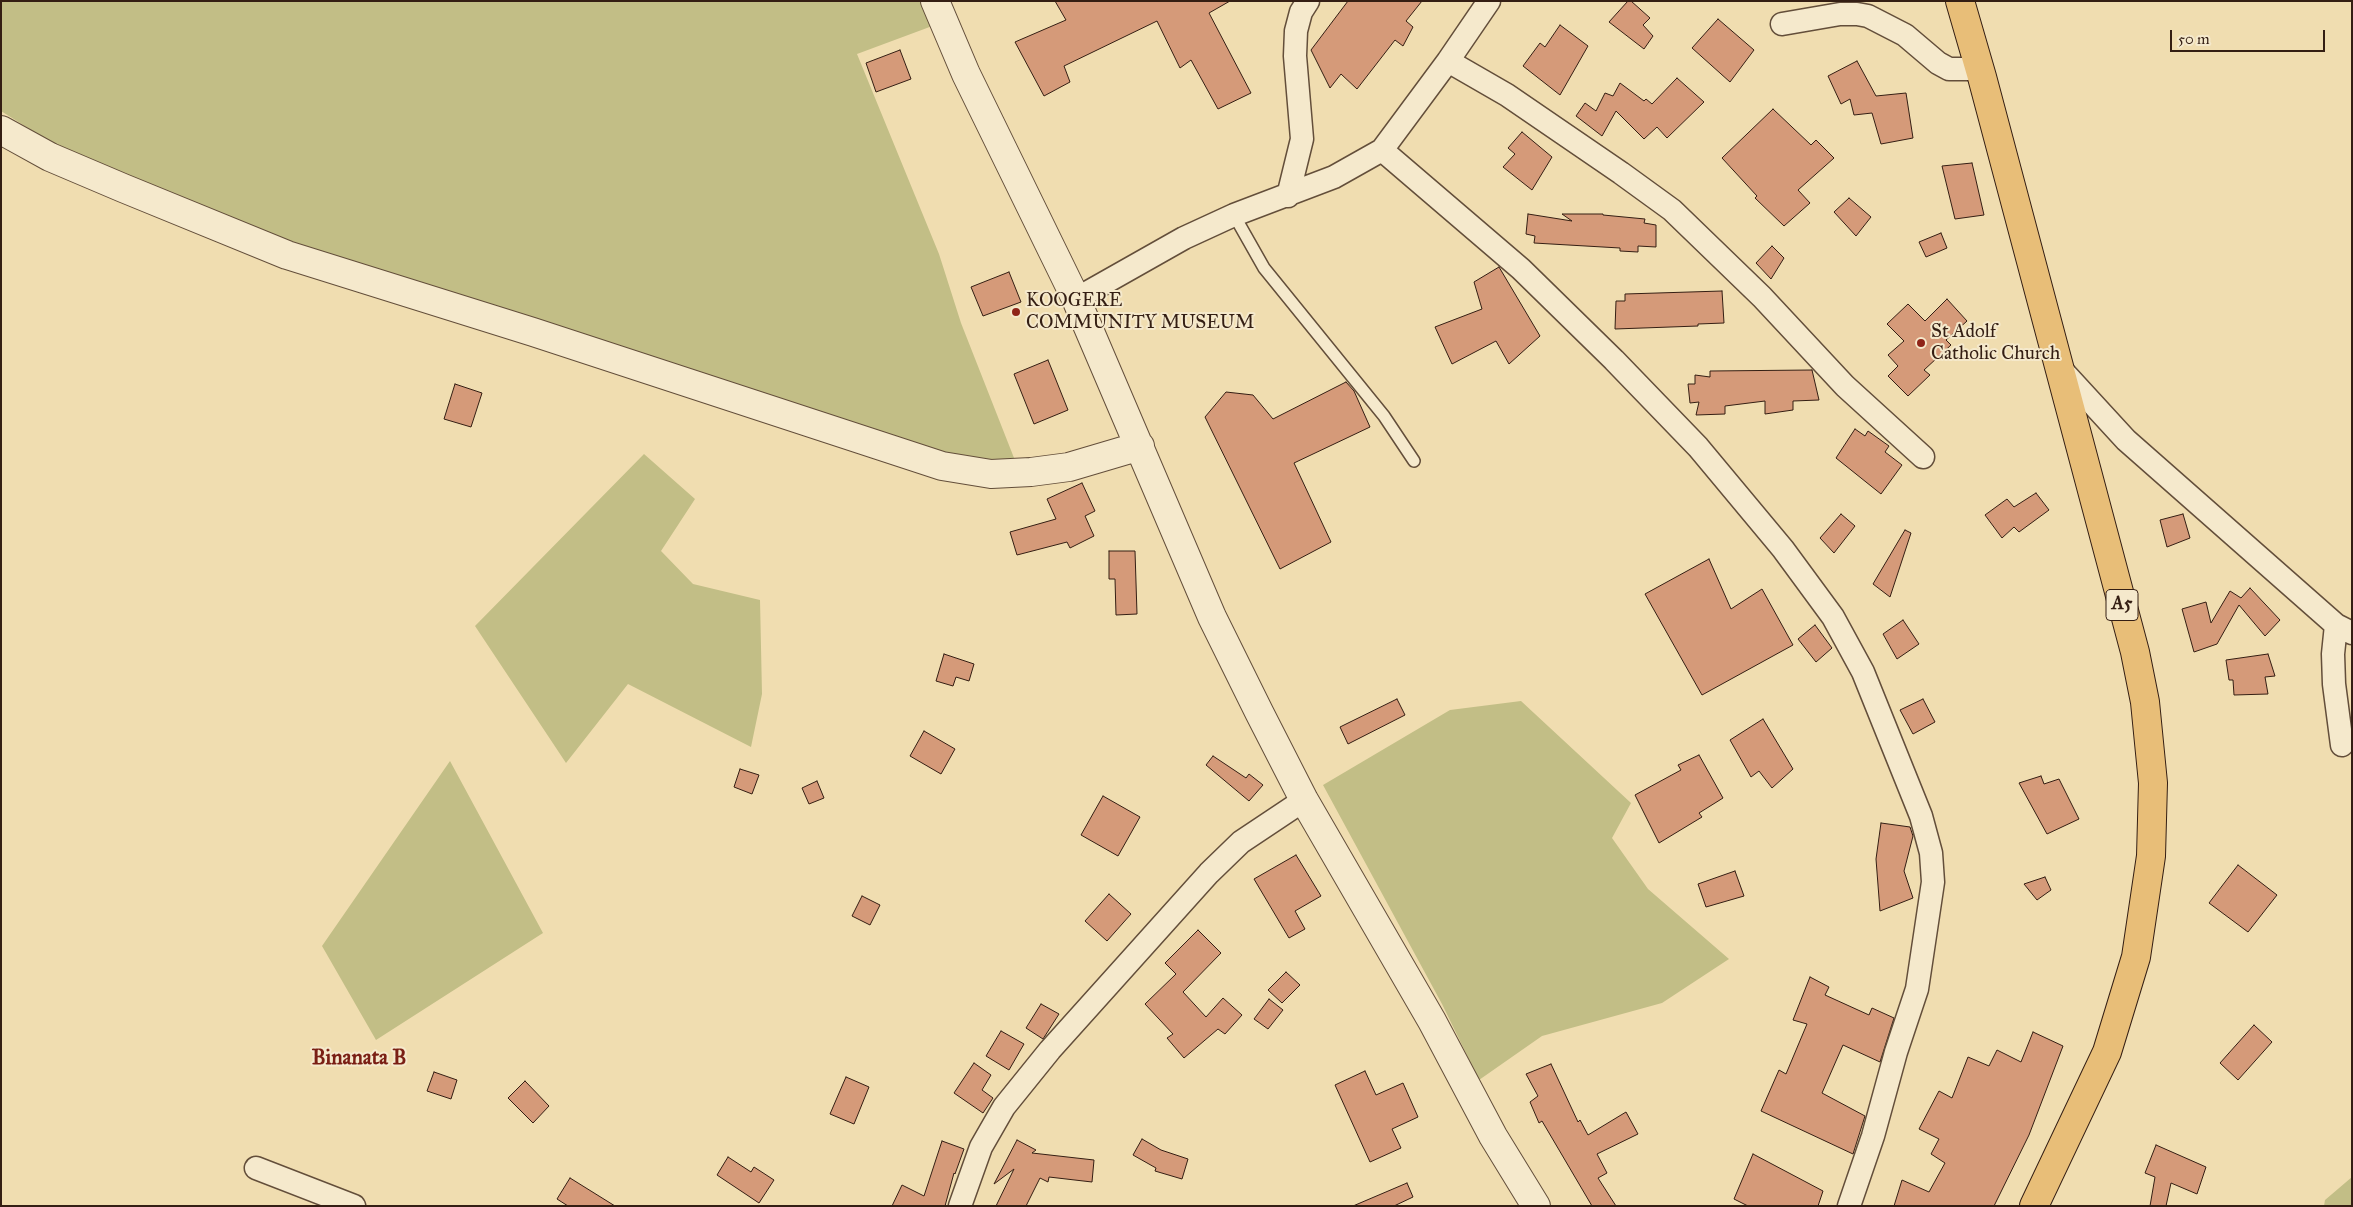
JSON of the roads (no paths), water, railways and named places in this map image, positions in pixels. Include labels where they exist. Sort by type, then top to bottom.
[{"type":"highway","name":"A5","points":[[1960,1],[2132,643],[2145,702],[2153,783],[2152,856],[2136,957],[2107,1052],[2034,1206]]},
{"type":"street","points":[[935,1],[966,74],[1076,299],[1212,616],[1304,800],[1432,1021],[1493,1136],[1536,1206]]},
{"type":"street","points":[[1288,196],[1302,139],[1295,56],[1296,31],[1301,12],[1308,1]]},
{"type":"street","points":[[1076,299],[1184,238],[1234,215],[1334,177],[1382,150],[1448,61],[1489,1]]},
{"type":"street","points":[[1782,24],[1840,14],[1868,16],[1904,35],[1938,63],[1950,70],[1979,69]]},
{"type":"street","points":[[1448,61],[1507,95],[1621,172],[1672,210],[1762,297],[1845,386],[1923,457]]},
{"type":"street","points":[[1,130],[50,156],[122,188],[287,255],[533,332],[942,466],[991,474],[1030,472],[1070,467],[1140,446]]},
{"type":"street","points":[[1382,150],[1521,269],[1614,360],[1698,447],[1783,549],[1833,617],[1862,672],[1921,816],[1931,854],[1933,882],[1917,989],[1896,1052],[1873,1136],[1849,1206]]},
{"type":"street","points":[[2058,366],[2126,440],[2344,629],[2333,654],[2334,684],[2342,745]]},
{"type":"street","points":[[960,1206],[982,1146],[1004,1108],[1050,1050],[1209,873],[1241,842],[1304,800]]},
{"type":"street","points":[[256,1168],[354,1206]]},
{"type":"lane","points":[[1234,215],[1269,274],[1374,403],[1414,461]]},
{"type":"place","name":"KOOGERE COMMUNITY MUSEUM","points":[[1016,312]]},
{"type":"place","name":"St Adolf Catholic Church","points":[[1921,343]]},
{"type":"district","name":"Binanata B","points":[[359,1059]]}]
